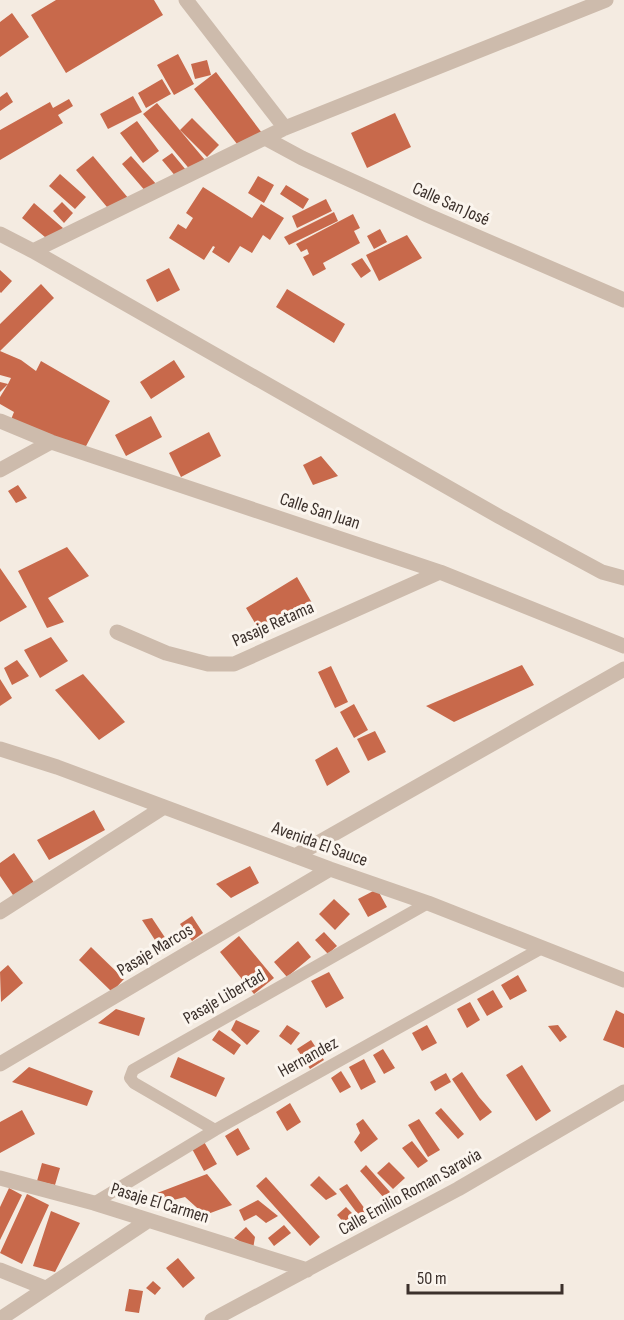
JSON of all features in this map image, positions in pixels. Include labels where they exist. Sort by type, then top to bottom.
[{"type":"street","points":[[186,0],[285,128]]},
{"type":"street","points":[[33,251],[285,128],[606,0]]},
{"type":"street","name":"Calle San José","points":[[265,138],[302,158],[427,215],[624,300]]},
{"type":"street","points":[[0,234],[500,517],[602,572],[624,578]]},
{"type":"street","name":"Calle San Juan","points":[[0,421],[51,442],[440,572],[624,646]]},
{"type":"street","points":[[0,470],[51,442]]},
{"type":"street","name":"Pasaje Retama","points":[[117,632],[166,653],[208,664],[234,664],[440,572]]},
{"type":"street","points":[[296,856],[624,669]]},
{"type":"street","name":"Avenida El Sauce","points":[[3,753],[57,768],[428,903],[624,980]]},
{"type":"street","points":[[0,912],[164,807]]},
{"type":"street","name":"Pasaje Marcos","points":[[0,1064],[330,869]]},
{"type":"street","name":"Calle Emilio Roman Saravia","points":[[212,1320],[458,1189],[624,1092]]},
{"type":"street","name":"Pasaje El Carmen","points":[[0,1178],[94,1203],[307,1270]]},
{"type":"street","points":[[0,1319],[149,1220]]},
{"type":"street","points":[[0,1270],[45,1288]]},
{"type":"lane","name":"Pasaje Libertad","points":[[215,1130],[134,1083],[130,1078],[133,1070],[428,903]]},
{"type":"lane","name":"Hernandez","points":[[94,1203],[215,1130],[542,948]]},
{"type":"building","points":[[56,0],[154,0],[163,15],[66,73],[31,15]]},
{"type":"building","points":[[12,13],[29,37],[0,57],[0,22]]},
{"type":"building","points":[[178,54],[194,84],[174,95],[157,65]]},
{"type":"building","points":[[207,60],[211,75],[195,79],[191,64]]},
{"type":"building","points":[[216,72],[262,133],[241,149],[194,89]]},
{"type":"building","points":[[162,79],[171,94],[146,108],[138,93]]},
{"type":"building","points":[[7,92],[13,102],[0,111],[0,97]]},
{"type":"building","points":[[133,96],[142,112],[108,129],[100,114]]},
{"type":"building","points":[[69,99],[73,106],[58,115],[63,123],[0,160],[0,130],[50,102],[53,108]]},
{"type":"building","points":[[157,103],[205,160],[192,172],[143,114]]},
{"type":"building","points":[[395,113],[411,147],[367,168],[351,133]]},
{"type":"building","points":[[192,118],[219,145],[207,157],[180,130]]},
{"type":"building","points":[[137,121],[159,151],[143,163],[120,133]]},
{"type":"building","points":[[172,153],[186,170],[177,178],[162,160]]},
{"type":"building","points":[[93,156],[129,199],[112,213],[76,170]]},
{"type":"building","points":[[131,156],[157,185],[147,193],[122,164]]},
{"type":"building","points":[[60,174],[86,197],[75,209],[49,186]]},
{"type":"building","points":[[258,176],[274,185],[264,203],[248,193]]},
{"type":"building","points":[[286,185],[309,199],[303,209],[280,194]]},
{"type":"building","points":[[203,187],[252,218],[261,204],[284,218],[270,240],[263,235],[252,253],[240,246],[229,263],[212,252],[215,247],[213,246],[204,260],[169,238],[178,224],[186,229],[193,218],[186,213]]},
{"type":"building","points":[[326,199],[332,211],[297,228],[292,216]]},
{"type":"building","points":[[62,202],[73,213],[64,223],[53,211]]},
{"type":"building","points":[[34,203],[63,228],[51,242],[22,218]]},
{"type":"building","points":[[334,212],[338,221],[289,245],[284,237]]},
{"type":"building","points":[[353,214],[360,228],[354,231],[360,243],[323,263],[326,269],[313,276],[303,257],[309,254],[307,249],[301,252],[296,244]]},
{"type":"building","points":[[380,229],[387,242],[374,249],[367,236]]},
{"type":"building","points":[[407,235],[422,258],[379,281],[366,255]]},
{"type":"building","points":[[362,258],[371,271],[361,278],[351,264]]},
{"type":"building","points":[[169,268],[180,290],[157,302],[146,280]]},
{"type":"building","points":[[0,270],[12,281],[1,293],[0,292]]},
{"type":"building","points":[[41,284],[54,298],[0,351],[0,324]]},
{"type":"building","points":[[287,289],[345,324],[334,343],[276,307]]},
{"type":"building","points":[[0,351],[21,360],[36,371],[41,361],[110,401],[85,448],[10,422],[14,412],[0,404],[0,397],[11,378],[0,375]]},
{"type":"building","points":[[174,360],[185,377],[151,399],[140,382]]},
{"type":"building","points":[[0,382],[8,384],[0,392]]},
{"type":"building","points":[[151,416],[162,437],[126,456],[115,435]]},
{"type":"building","points":[[209,432],[221,456],[181,477],[169,453]]},
{"type":"building","points":[[321,456],[338,476],[313,485],[303,465]]},
{"type":"building","points":[[18,485],[27,498],[16,503],[8,491]]},
{"type":"building","points":[[67,547],[89,576],[48,598],[64,622],[47,628],[18,571]]},
{"type":"building","points":[[0,568],[27,607],[0,622]]},
{"type":"building","points":[[297,577],[312,603],[261,633],[246,608]]},
{"type":"building","points":[[51,637],[68,661],[40,678],[24,650]]},
{"type":"building","points":[[17,660],[29,676],[12,685],[4,668]]},
{"type":"building","points":[[522,665],[534,685],[454,722],[426,706]]},
{"type":"building","points":[[331,666],[348,702],[335,708],[318,672]]},
{"type":"building","points":[[83,674],[125,722],[99,740],[55,690]]},
{"type":"building","points":[[0,679],[12,698],[0,706]]},
{"type":"building","points":[[354,704],[368,730],[354,738],[340,712]]},
{"type":"building","points":[[375,731],[386,752],[368,761],[357,739]]},
{"type":"building","points":[[337,747],[350,772],[327,786],[315,760]]},
{"type":"building","points":[[94,810],[105,830],[49,860],[37,840]]},
{"type":"building","points":[[14,853],[35,884],[15,898],[0,876],[0,863]]},
{"type":"building","points":[[250,866],[259,883],[231,898],[216,884]]},
{"type":"building","points":[[377,889],[387,907],[368,917],[358,899]]},
{"type":"building","points":[[334,899],[350,914],[335,930],[319,914]]},
{"type":"building","points":[[192,916],[203,933],[192,941],[180,924]]},
{"type":"building","points":[[152,918],[172,948],[164,954],[142,920]]},
{"type":"building","points":[[324,932],[337,946],[328,954],[315,940]]},
{"type":"building","points":[[239,936],[274,978],[254,994],[220,952]]},
{"type":"building","points":[[298,941],[311,957],[287,977],[274,962]]},
{"type":"building","points":[[91,947],[124,979],[112,992],[79,960]]},
{"type":"building","points":[[8,965],[23,983],[1,1002],[0,972]]},
{"type":"building","points":[[329,972],[344,998],[326,1008],[311,981]]},
{"type":"building","points":[[518,975],[527,991],[510,1000],[501,985]]},
{"type":"building","points":[[493,990],[503,1007],[487,1016],[477,999]]},
{"type":"building","points":[[470,1002],[480,1020],[467,1028],[457,1009]]},
{"type":"building","points":[[116,1009],[145,1018],[139,1036],[98,1023]]},
{"type":"building","points":[[616,1010],[624,1014],[624,1048],[603,1040]]},
{"type":"building","points":[[236,1020],[260,1031],[247,1045],[231,1030]]},
{"type":"building","points":[[287,1025],[300,1033],[291,1045],[279,1036]]},
{"type":"building","points":[[427,1025],[437,1043],[422,1051],[412,1033]]},
{"type":"building","points":[[558,1025],[567,1037],[560,1042],[548,1026]]},
{"type":"building","points":[[219,1030],[241,1045],[234,1055],[212,1040]]},
{"type":"building","points":[[311,1040],[324,1060],[310,1069],[297,1049]]},
{"type":"building","points":[[383,1049],[395,1068],[384,1074],[373,1055]]},
{"type":"building","points":[[178,1057],[225,1078],[216,1097],[170,1077]]},
{"type":"building","points":[[364,1059],[376,1082],[361,1090],[349,1067]]},
{"type":"building","points":[[522,1065],[551,1111],[536,1121],[506,1075]]},
{"type":"building","points":[[29,1067],[93,1091],[87,1106],[12,1082]]},
{"type":"building","points":[[341,1071],[351,1087],[340,1093],[331,1078]]},
{"type":"building","points":[[462,1072],[492,1112],[480,1121],[452,1079]]},
{"type":"building","points":[[446,1073],[451,1082],[435,1091],[430,1082]]},
{"type":"building","points":[[290,1103],[301,1122],[287,1131],[276,1112]]},
{"type":"building","points":[[441,1108],[464,1134],[458,1139],[435,1113]]},
{"type":"building","points":[[22,1110],[35,1134],[0,1153],[0,1122]]},
{"type":"building","points":[[363,1119],[378,1139],[361,1152],[354,1142],[360,1133],[356,1124]]},
{"type":"building","points":[[419,1119],[440,1150],[428,1157],[408,1125]]},
{"type":"building","points":[[238,1128],[250,1149],[237,1156],[225,1136]]},
{"type":"building","points":[[203,1140],[217,1164],[204,1171],[191,1147]]},
{"type":"building","points":[[412,1141],[428,1161],[418,1168],[402,1148]]},
{"type":"building","points":[[389,1162],[405,1178],[393,1189],[377,1173]]},
{"type":"building","points":[[42,1163],[60,1168],[55,1185],[37,1181]]},
{"type":"building","points":[[366,1165],[390,1192],[384,1198],[360,1171]]},
{"type":"building","points":[[207,1174],[232,1205],[205,1215],[185,1197],[166,1202],[152,1195]]},
{"type":"building","points":[[319,1176],[337,1194],[326,1200],[310,1185]]},
{"type":"building","points":[[266,1177],[320,1237],[310,1246],[256,1186]]},
{"type":"building","points":[[347,1184],[370,1216],[363,1221],[339,1189]]},
{"type":"building","points":[[9,1188],[22,1195],[0,1240],[0,1207]]},
{"type":"building","points":[[27,1194],[49,1205],[22,1264],[0,1253]]},
{"type":"building","points":[[258,1200],[278,1216],[266,1223],[256,1215],[244,1221],[239,1210]]},
{"type":"building","points":[[346,1207],[356,1217],[347,1226],[337,1215]]},
{"type":"building","points":[[51,1211],[80,1223],[55,1272],[33,1266]]},
{"type":"building","points":[[284,1225],[291,1233],[274,1246],[268,1238]]},
{"type":"building","points":[[246,1227],[255,1237],[253,1249],[234,1238]]},
{"type":"building","points":[[178,1258],[195,1278],[183,1288],[166,1268]]},
{"type":"building","points":[[153,1281],[161,1288],[155,1295],[146,1288]]},
{"type":"building","points":[[129,1289],[143,1291],[139,1313],[125,1311]]}]
